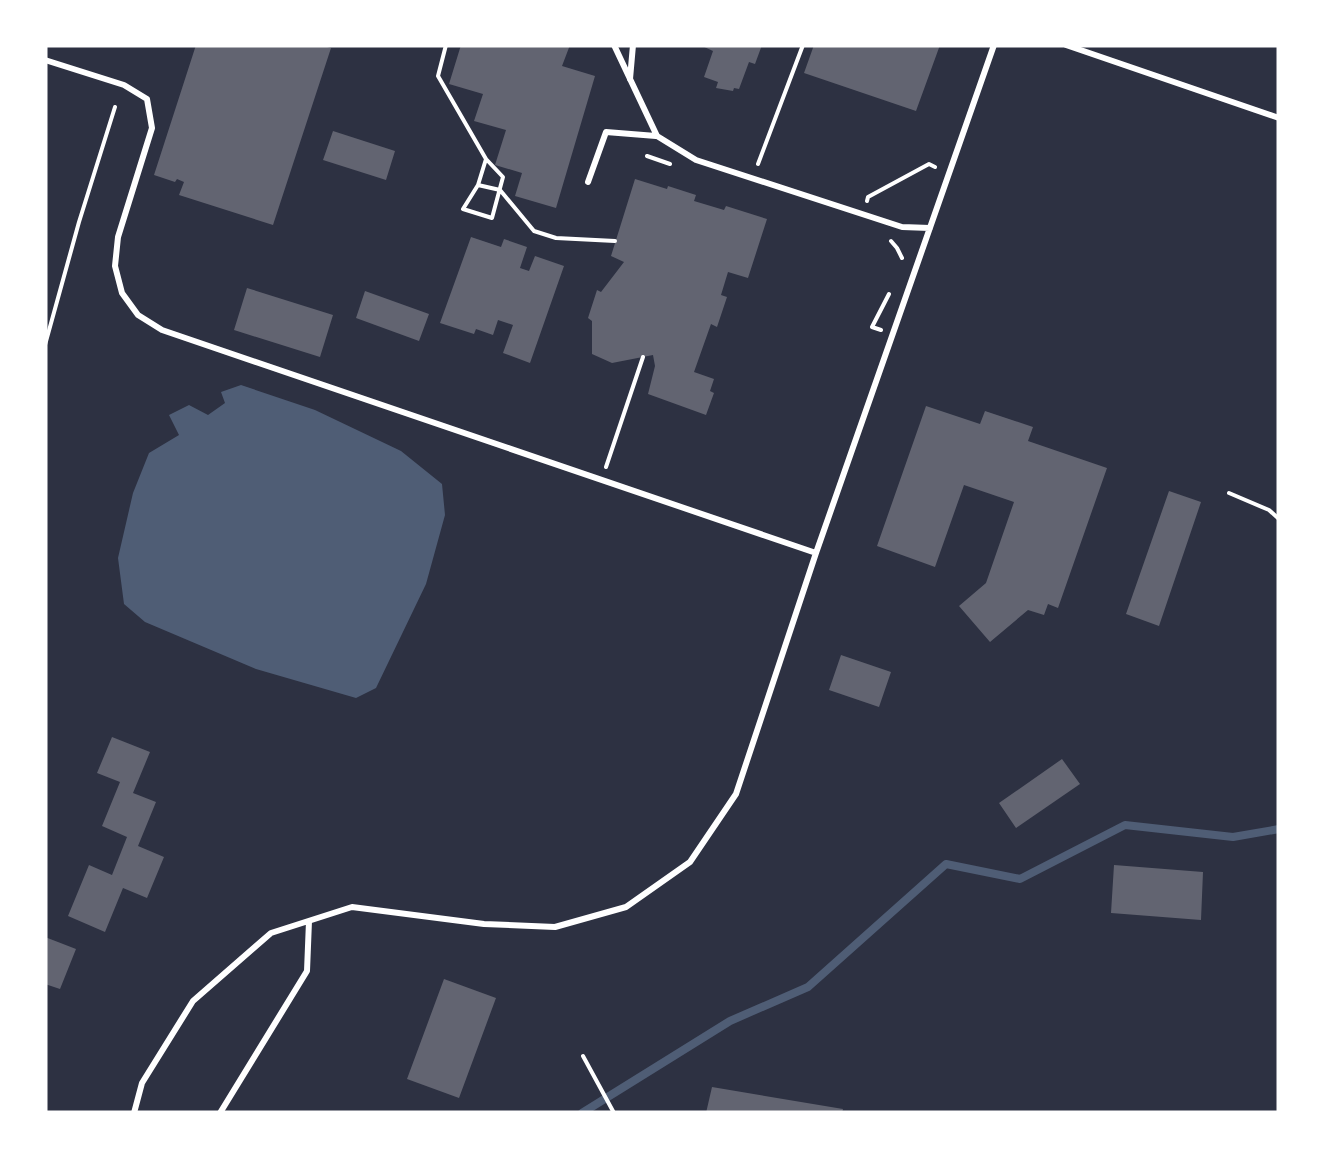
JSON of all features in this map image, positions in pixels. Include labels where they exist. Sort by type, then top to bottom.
[{"type":"lane","points":[[614,45],[657,136]]},
{"type":"lane","points":[[630,80],[634,45]]},
{"type":"lane","points":[[134,1113],[142,1083],[193,1001],[270,932],[352,907],[484,924],[555,926],[626,907],[690,862],[736,794],[994,45]]},
{"type":"lane","points":[[1066,45],[1279,118]]},
{"type":"lane","points":[[45,60],[124,84],[147,99],[152,128],[118,237],[115,266],[122,292],[138,314],[162,330],[816,553]]},
{"type":"lane","points":[[588,182],[606,132],[657,136],[696,160],[902,227],[930,228]]},
{"type":"lane","points":[[220,1113],[307,971],[308,921]]},
{"type":"path","points":[[446,45],[438,76],[486,160],[503,177],[492,218],[464,208],[478,185],[486,160]]},
{"type":"path","points":[[758,164],[804,45]]},
{"type":"path","points":[[45,346],[115,107]]},
{"type":"path","points":[[647,156],[682,168]]},
{"type":"path","points":[[863,214],[868,198],[929,164],[949,172]]},
{"type":"path","points":[[478,185],[500,190],[534,230],[556,238],[615,240]]},
{"type":"path","points":[[886,237],[898,248],[902,261]]},
{"type":"path","points":[[872,327],[893,284]]},
{"type":"path","points":[[602,481],[643,357]]},
{"type":"path","points":[[1229,493],[1269,510],[1279,519]]},
{"type":"path","points":[[583,1056],[614,1113]]},
{"type":"water","points":[[241,385],[315,410],[401,451],[442,484],[445,515],[426,584],[376,688],[356,698],[256,669],[145,622],[124,604],[118,558],[133,493],[149,453],[179,435],[169,415],[189,405],[208,415],[225,403],[221,392]]},
{"type":"building","points":[[196,45],[331,48],[273,225],[179,195],[184,182],[154,175]]},
{"type":"building","points":[[461,45],[570,45],[562,66],[595,76],[556,208],[515,196],[522,173],[495,165],[506,130],[474,121],[483,94],[449,84]]},
{"type":"building","points":[[700,45],[762,45],[755,64],[749,62],[739,89],[733,91],[716,88],[718,82],[704,77],[713,51]]},
{"type":"building","points":[[814,45],[940,45],[916,111],[804,73]]},
{"type":"building","points":[[333,131],[395,151],[386,180],[323,160]]},
{"type":"building","points":[[635,179],[696,195],[694,201],[767,219],[748,278],[728,272],[721,295],[727,297],[717,327],[711,324],[694,372],[714,379],[710,391],[714,393],[706,415],[648,394],[655,366],[653,355],[612,363],[592,354],[592,321],[588,318],[597,290],[601,292],[624,262],[611,256]]},
{"type":"building","points":[[471,237],[501,247],[504,239],[527,247],[520,268],[529,271],[535,256],[564,266],[530,363],[503,353],[513,325],[498,320],[493,335],[476,329],[474,334],[440,323]]},
{"type":"building","points":[[247,288],[333,315],[320,357],[234,330]]},
{"type":"building","points":[[365,291],[429,314],[419,341],[356,318]]},
{"type":"building","points":[[926,406],[980,424],[985,411],[1033,427],[1028,441],[1107,468],[1058,608],[1048,604],[1044,615],[1028,610],[990,642],[959,606],[986,583],[1014,502],[964,485],[935,567],[877,546]]},
{"type":"building","points":[[1169,491],[1201,502],[1159,626],[1126,614]]},
{"type":"building","points":[[841,655],[891,672],[879,707],[829,690]]},
{"type":"building","points":[[112,737],[150,752],[133,793],[156,802],[138,846],[164,857],[147,898],[123,888],[105,932],[68,916],[89,865],[112,875],[127,837],[102,826],[120,782],[97,773]]},
{"type":"building","points":[[1062,759],[1080,784],[1016,828],[999,803]]},
{"type":"building","points":[[1114,865],[1203,872],[1201,920],[1111,913]]},
{"type":"building","points":[[45,937],[76,949],[60,989],[45,984]]},
{"type":"building","points":[[444,979],[496,998],[459,1098],[407,1079]]},
{"type":"building","points":[[712,1087],[843,1109],[842,1113],[706,1113]]},
{"type":"waterway","points":[[582,1113],[730,1021],[808,987],[946,864],[1020,879],[1125,825],[1233,837],[1279,829]]}]
